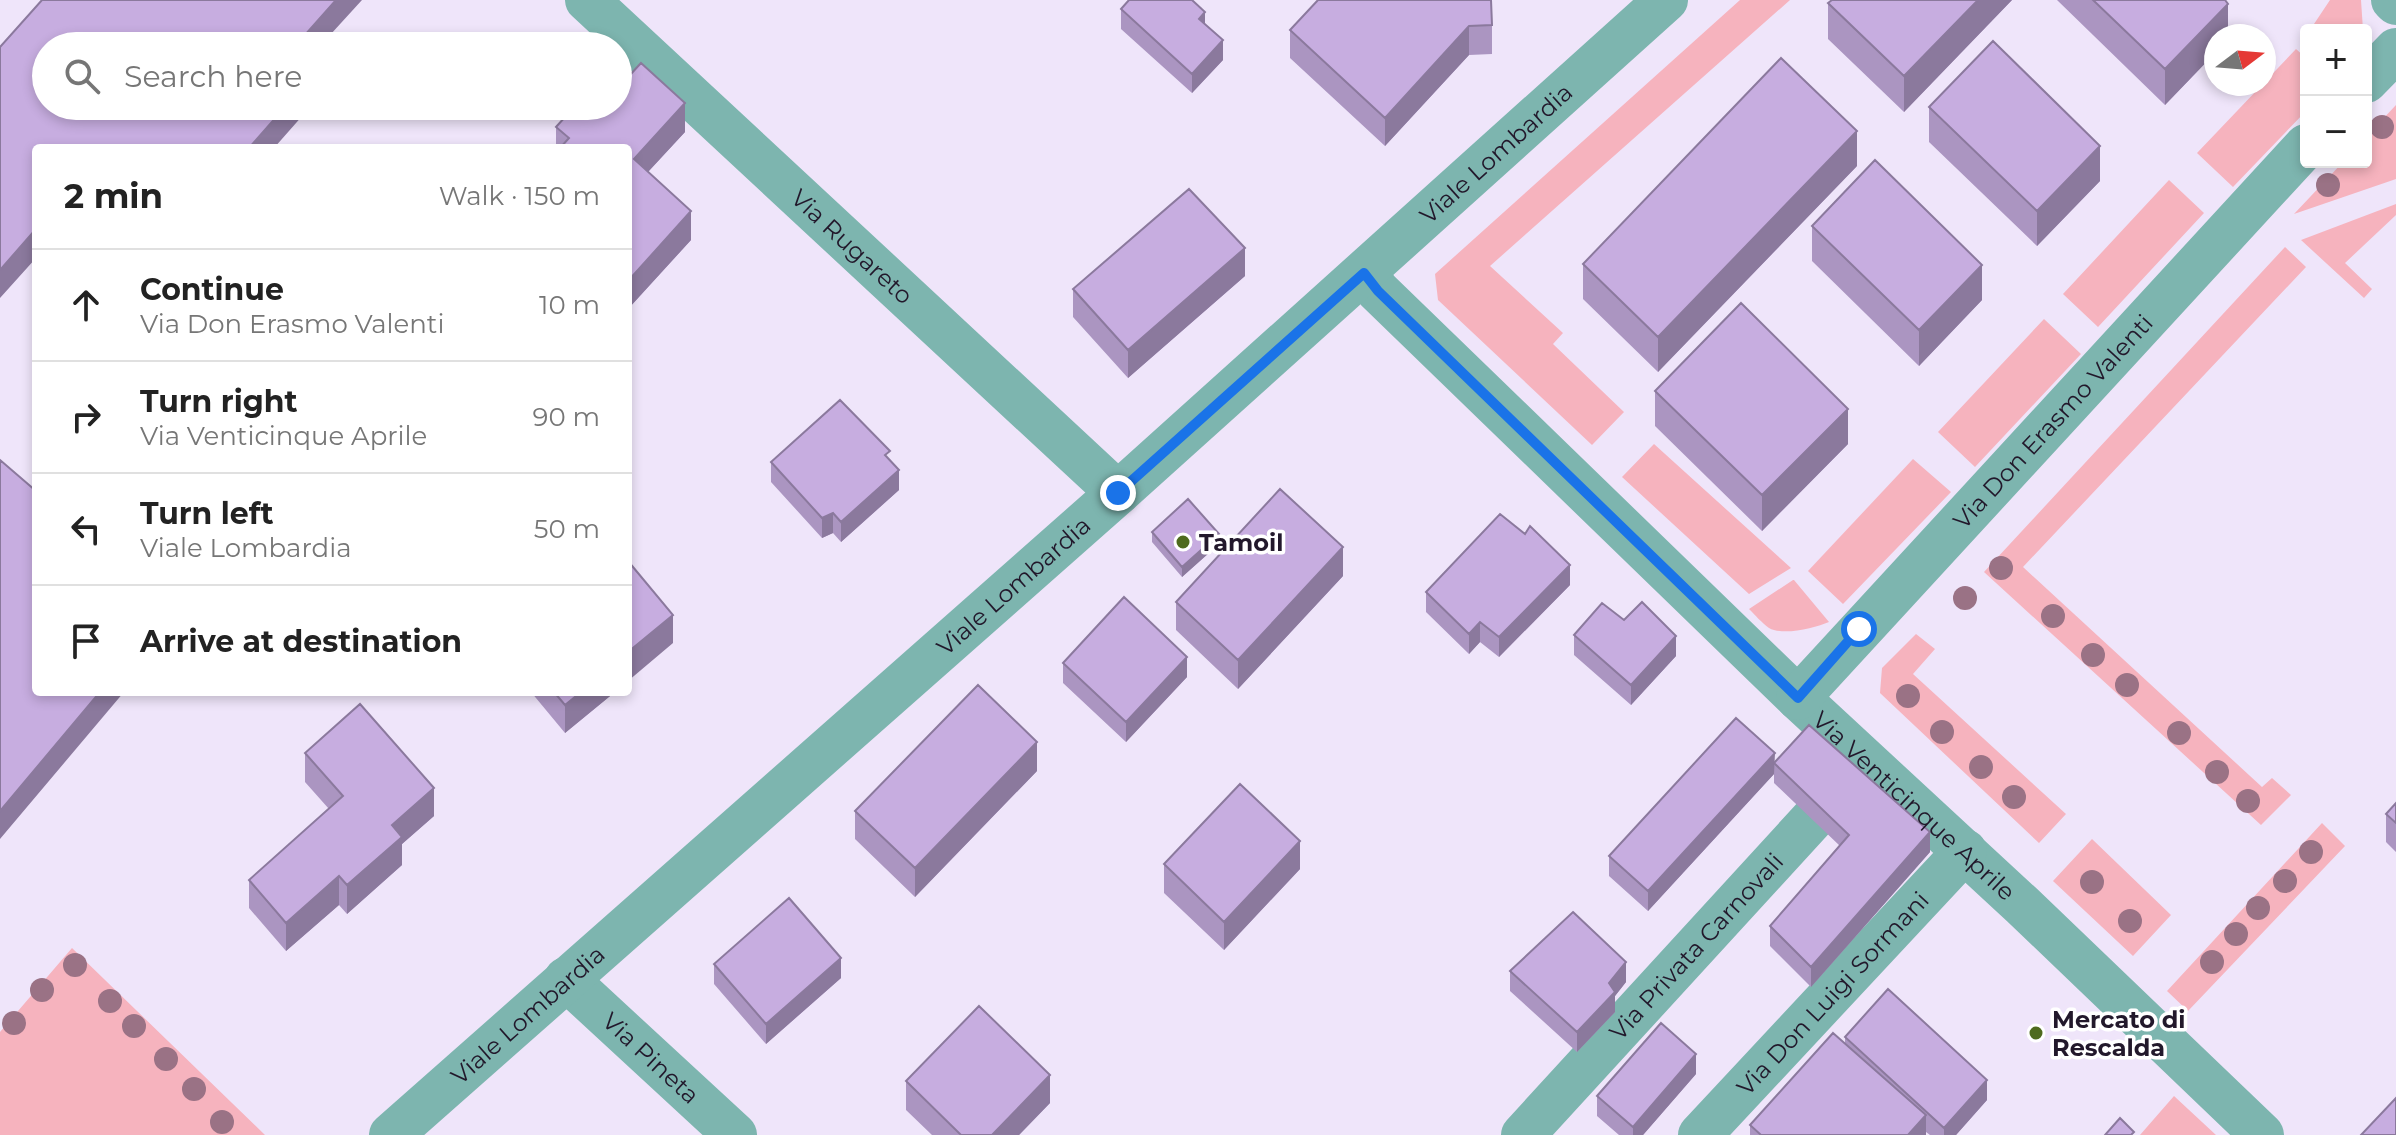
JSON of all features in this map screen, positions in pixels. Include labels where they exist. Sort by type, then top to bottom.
[{"type":"street","name":"Via Rugareto","points":[[587,0],[621,32]]},
{"type":"street","name":"Viale Lombardia","points":[[391,1135],[1118,493],[1666,0]]},
{"type":"street","name":"Via Rugareto","points":[[632,42],[1118,493]]},
{"type":"street","points":[[2372,75],[2396,50]]},
{"type":"street","name":"Via Don Erasmo Valenti","points":[[1798,698],[2300,153]]},
{"type":"street","name":"Via Venticinque Aprile","points":[[1364,273],[1389,302],[1798,698],[1868,759],[2262,1135]]},
{"type":"street","name":"Via Privata Carnovali","points":[[1523,1135],[1868,759]]},
{"type":"street","name":"Via Don Luigi Sormani","points":[[1700,1135],[1965,851]]},
{"type":"street","name":"Via Pineta","points":[[566,979],[735,1135]]},
{"type":"shaded area","points":[[1740,0],[1790,0],[1490,266],[1563,333],[1553,344],[1624,412],[1592,445],[1438,300],[1435,274]]},
{"type":"shaded area","points":[[2330,0],[2361,0],[2363,24],[2314,24]]},
{"type":"shaded area","points":[[2296,49],[2300,53],[2300,117],[2233,187],[2197,153],[2251,96],[2276,96],[2276,70]]},
{"type":"shaded area","points":[[2396,105],[2396,179],[2294,214],[2337,168],[2372,168],[2372,131]]},
{"type":"shaded area","points":[[2169,180],[2204,213],[2098,327],[2063,294]]},
{"type":"shaded area","points":[[2396,204],[2396,215],[2345,263],[2372,289],[2364,298],[2301,240]]},
{"type":"shaded area","points":[[2285,247],[2306,267],[2023,567],[2262,787],[2272,778],[2291,795],[2261,825],[1984,572]]},
{"type":"shaded area","points":[[2044,319],[2081,354],[1975,467],[1938,432]]},
{"type":"shaded area","points":[[1654,444],[1791,568],[1749,594],[1622,477]]},
{"type":"shaded area","points":[[1913,459],[1951,492],[1843,604],[1808,571]]},
{"type":"shaded area","points":[[1794,580],[1829,622],[1799,630],[1775,630],[1766,626],[1749,609]]},
{"type":"shaded area","points":[[1916,634],[1935,649],[1913,674],[2066,814],[2039,843],[1880,693],[1882,668]]},
{"type":"shaded area","points":[[2322,823],[2345,846],[2188,1011],[2167,991]]},
{"type":"shaded area","points":[[2092,839],[2171,915],[2133,956],[2053,881]]},
{"type":"shaded area","points":[[72,948],[265,1135],[0,1135],[0,1032]]},
{"type":"shaded area","points":[[2174,1096],[2216,1135],[2140,1135]]},
{"type":"building","points":[[42,0],[336,0],[308,32],[32,32],[32,120],[274,120],[253,144],[32,144],[32,234],[0,270],[0,47]]},
{"type":"building","points":[[1129,0],[1192,0],[1205,12],[1199,19],[1223,40],[1192,74],[1121,9]]},
{"type":"building","points":[[1318,0],[1491,0],[1492,25],[1469,26],[1385,118],[1290,30]]},
{"type":"building","points":[[1832,0],[1978,0],[1904,76],[1828,3]]},
{"type":"building","points":[[2093,0],[2225,0],[2228,4],[2209,24],[2204,24],[2204,29],[2165,69]]},
{"type":"building","points":[[1993,41],[2100,146],[2037,211],[1929,107]]},
{"type":"building","points":[[1781,58],[1857,131],[1658,337],[1583,264]]},
{"type":"building","points":[[641,63],[685,103],[634,159],[691,211],[632,277],[632,144],[564,144],[569,138],[556,127],[562,120],[632,120],[632,73]]},
{"type":"building","points":[[1875,160],[1982,265],[1919,330],[1812,226]]},
{"type":"building","points":[[1189,189],[1245,248],[1128,350],[1073,289]]},
{"type":"building","points":[[1741,303],[1848,409],[1762,495],[1655,391]]},
{"type":"building","points":[[840,400],[890,451],[885,455],[899,470],[841,522],[833,513],[822,518],[771,462]]},
{"type":"building","points":[[0,460],[32,488],[32,696],[97,696],[0,811]]},
{"type":"building","points":[[1280,489],[1343,547],[1238,660],[1176,602]]},
{"type":"building","points":[[1188,499],[1219,534],[1182,567],[1152,532]]},
{"type":"building","points":[[1500,514],[1525,534],[1530,526],[1570,565],[1499,637],[1480,622],[1469,634],[1426,592]]},
{"type":"building","points":[[632,566],[673,615],[632,649]]},
{"type":"building","points":[[1124,597],[1187,657],[1126,722],[1063,663]]},
{"type":"building","points":[[1642,602],[1676,636],[1631,685],[1574,635],[1602,603],[1624,620]]},
{"type":"building","points":[[978,685],[1037,742],[915,868],[855,811]]},
{"type":"building","points":[[557,696],[576,696],[565,705]]},
{"type":"building","points":[[360,704],[434,788],[392,825],[402,837],[347,885],[339,876],[286,923],[249,880],[343,796],[305,753]]},
{"type":"building","points":[[1736,718],[1775,753],[1648,891],[1609,856]]},
{"type":"building","points":[[1809,725],[1930,832],[1811,967],[1770,926],[1849,835],[1774,763]]},
{"type":"building","points":[[1240,784],[1300,841],[1224,922],[1164,864]]},
{"type":"building","points":[[2396,803],[2396,823],[2386,814]]},
{"type":"building","points":[[789,898],[841,958],[766,1024],[714,964]]},
{"type":"building","points":[[1573,912],[1626,962],[1609,983],[1615,992],[1577,1032],[1510,971]]},
{"type":"building","points":[[1888,989],[1987,1080],[1944,1128],[1845,1037]]},
{"type":"building","points":[[979,1006],[1050,1075],[992,1135],[961,1135],[906,1081]]},
{"type":"building","points":[[1661,1023],[1696,1054],[1633,1127],[1597,1096]]},
{"type":"building","points":[[1833,1033],[1926,1115],[1908,1135],[1761,1135],[1750,1125]]},
{"type":"building","points":[[2396,1098],[2396,1135],[2361,1135]]},
{"type":"building","points":[[2120,1118],[2134,1132],[2131,1135],[2105,1135]]},
{"type":"place","name":"Tamoil","points":[[1183,542]]},
{"type":"place","name":"Mercato di Rescalda","points":[[2036,1033]]},
{"type":"route","points":[[1118,493],[1364,273],[1378,291],[1798,698],[1859,629]]}]
